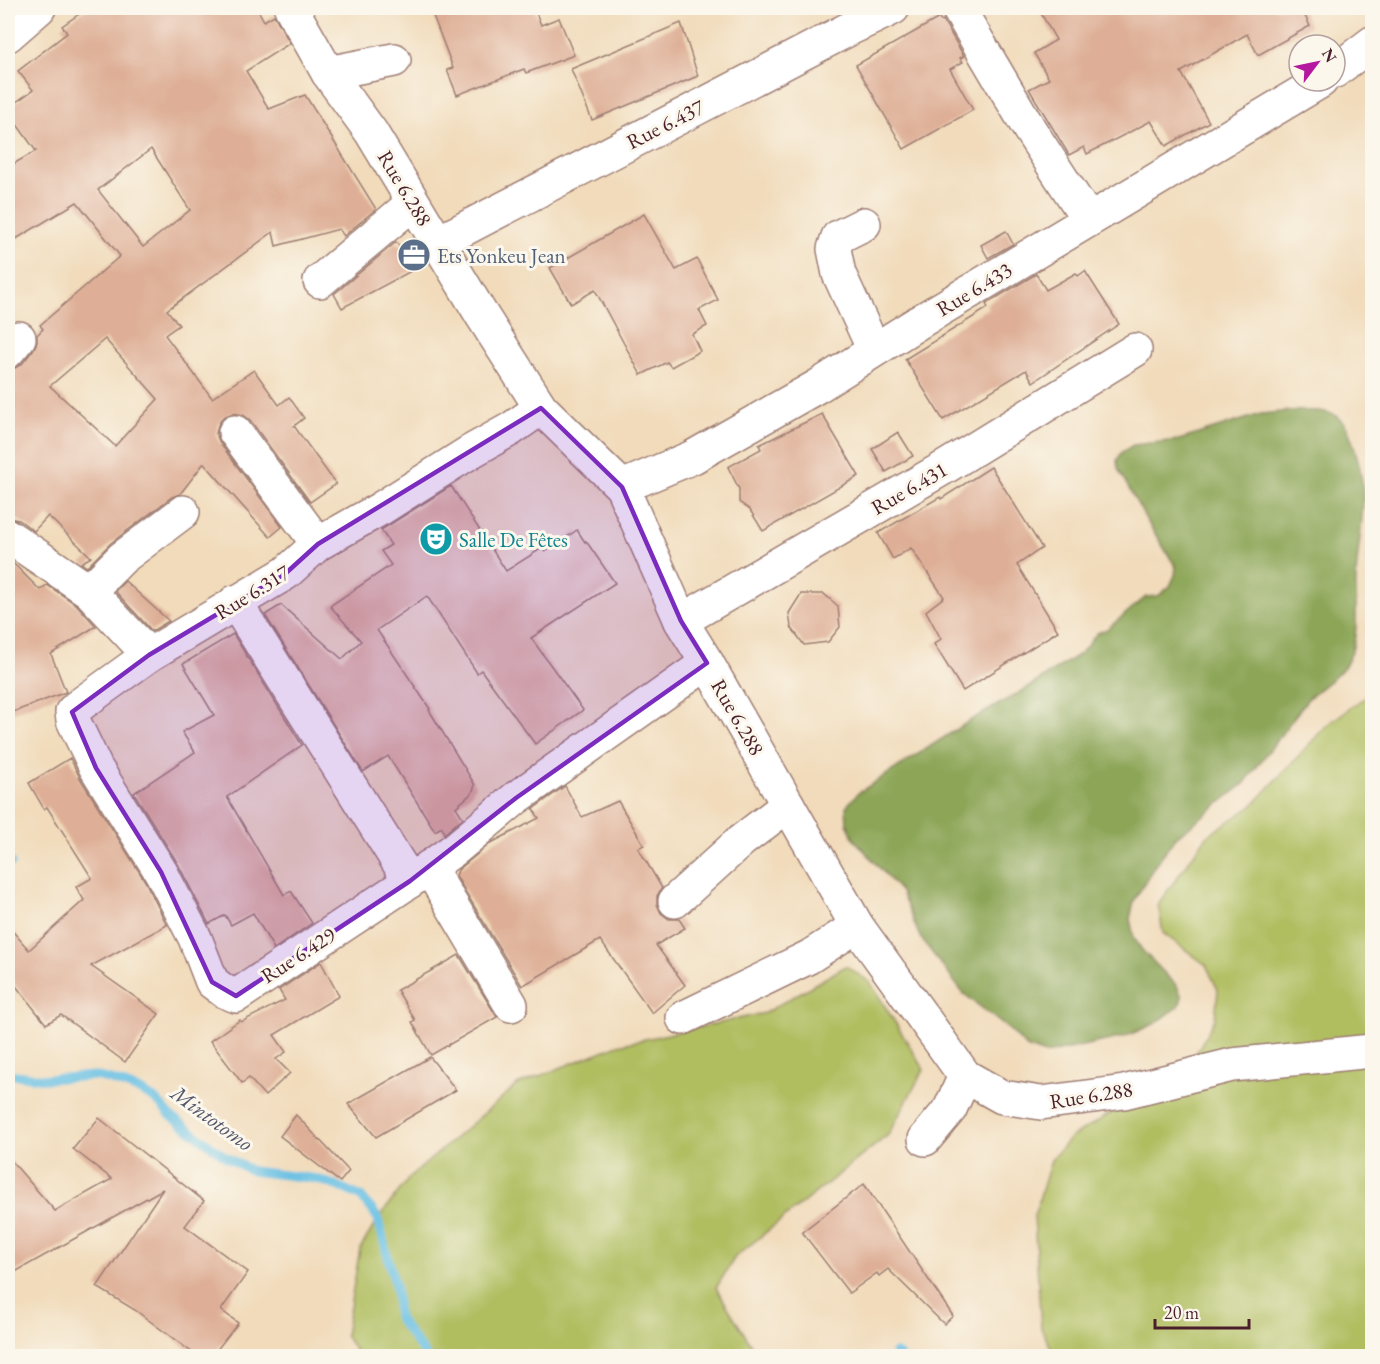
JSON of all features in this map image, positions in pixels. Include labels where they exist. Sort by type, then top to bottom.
[{"type":"street","points":[[8,35],[39,8]]},
{"type":"street","name":"Rue 6.288","points":[[291,8],[328,73],[371,132],[541,408],[622,487],[681,621],[708,663],[857,926],[965,1076],[1002,1097],[1041,1103],[1124,1092],[1232,1065],[1372,1051]]},
{"type":"street","name":"Rue 6.437","points":[[439,242],[850,28],[893,8]]},
{"type":"street","points":[[958,8],[1030,130],[1088,219]]},
{"type":"street","points":[[1347,62],[1372,43]]},
{"type":"street","points":[[328,73],[394,60]]},
{"type":"street","name":"Rue 6.433","points":[[622,487],[693,457],[818,386],[1088,219],[1301,93]]},
{"type":"street","points":[[320,281],[413,202]]},
{"type":"street","points":[[864,224],[838,237],[834,249],[839,274],[874,350]]},
{"type":"street","name":"Rue 6.431","points":[[681,621],[947,466],[1134,350]]},
{"type":"street","name":"Rue 6.317","points":[[149,655],[286,573],[318,544],[380,509],[511,429],[541,408]]},
{"type":"street","points":[[235,432],[318,544]]},
{"type":"street","points":[[89,591],[122,558],[183,512]]},
{"type":"street","points":[[8,536],[89,591],[149,655]]},
{"type":"street","points":[[236,602],[419,874],[511,1005]]},
{"type":"street","name":"Rue 6.429","points":[[149,655],[77,707],[72,712],[73,720],[96,768],[161,872],[195,938],[212,982],[236,996],[419,874],[516,798],[708,663]]},
{"type":"street","points":[[675,901],[741,841],[788,804]]},
{"type":"street","points":[[683,1018],[809,957],[857,926]]},
{"type":"street","points":[[926,1139],[950,1109],[965,1076]]},
{"type":"highlighted area","points":[[541,408],[622,487],[681,621],[707,663],[516,798],[410,881],[236,996],[212,982],[161,872],[96,768],[72,712],[149,655],[286,573],[318,544]]},
{"type":"green space","points":[[1322,411],[1339,418],[1345,424],[1359,464],[1363,497],[1356,577],[1356,629],[1349,659],[1335,676],[1307,700],[1244,784],[1176,837],[1155,865],[1134,901],[1130,919],[1134,938],[1142,950],[1177,986],[1182,997],[1179,1006],[1156,1023],[1124,1037],[1045,1054],[1026,1047],[1012,1032],[963,993],[920,937],[901,892],[854,839],[847,823],[846,807],[858,793],[1081,653],[1097,633],[1107,629],[1146,597],[1158,596],[1170,586],[1176,567],[1118,469],[1117,460],[1122,452],[1133,445],[1179,440],[1261,414]]},
{"type":"green space","points":[[1372,692],[1372,1356],[1059,1356],[1053,1352],[1041,1328],[1034,1216],[1051,1160],[1070,1138],[1189,1066],[1215,1019],[1218,990],[1206,965],[1163,933],[1158,904],[1207,836],[1252,806],[1328,724]]},
{"type":"green space","points":[[846,966],[870,982],[924,1069],[888,1135],[735,1257],[716,1288],[758,1356],[358,1356],[345,1335],[360,1249],[378,1219],[409,1178],[517,1085],[618,1045],[765,1013]]},
{"type":"building","points":[[88,8],[257,8],[264,21],[274,15],[290,43],[246,71],[269,109],[305,95],[376,209],[344,236],[339,229],[276,246],[273,232],[167,310],[179,325],[165,335],[212,398],[254,370],[279,405],[289,397],[304,418],[294,426],[336,484],[310,502],[250,420],[243,415],[233,413],[223,417],[216,434],[220,443],[282,527],[270,537],[204,463],[180,494],[172,497],[111,543],[87,567],[81,563],[91,557],[48,516],[34,531],[19,520],[8,518],[8,369],[22,364],[33,350],[37,342],[37,335],[43,329],[40,325],[120,256],[77,202],[8,244],[8,167],[36,151],[8,112],[8,108],[33,90],[18,71],[67,33],[62,26]],"holes":[[[151,149],[190,210],[143,247],[98,190]],[[105,339],[158,399],[115,446],[50,386]]]},
{"type":"building","points":[[446,8],[534,8],[541,25],[559,18],[574,55],[526,73],[524,69],[457,95],[447,70],[453,68],[432,13]]},
{"type":"building","points":[[1038,8],[1301,8],[1310,26],[1297,33],[1287,33],[1287,39],[1258,55],[1247,34],[1181,72],[1209,122],[1166,146],[1151,121],[1087,154],[1084,147],[1069,155],[1029,89],[1049,79],[1034,53],[1056,40]]},
{"type":"building","points":[[939,18],[943,20],[964,56],[960,58],[963,62],[950,69],[973,110],[904,149],[856,65]]},
{"type":"building","points":[[681,23],[698,76],[592,120],[571,69]]},
{"type":"building","points":[[644,214],[676,270],[697,259],[718,300],[699,310],[707,326],[692,334],[700,351],[671,367],[667,362],[641,375],[595,290],[571,304],[550,268]]},
{"type":"building","points":[[1006,231],[1013,244],[988,258],[981,245]]},
{"type":"building","points":[[413,239],[426,263],[342,308],[334,294],[396,242],[399,246]]},
{"type":"building","points":[[1085,271],[1119,324],[1033,382],[1026,370],[943,420],[905,359],[988,308],[986,304],[1036,274],[1046,290],[1076,273],[1078,276]]},
{"type":"building","points":[[822,414],[859,476],[763,531],[750,510],[739,502],[739,489],[728,467],[761,449],[759,445]]},
{"type":"building","points":[[898,432],[913,456],[886,472],[872,449]]},
{"type":"building","points":[[991,467],[1042,548],[1017,565],[1058,631],[963,691],[934,644],[941,639],[926,611],[944,597],[911,548],[893,559],[878,533],[940,497],[941,499]]},
{"type":"building","points":[[451,486],[506,571],[542,548],[545,552],[577,530],[615,583],[531,638],[583,710],[535,744],[481,670],[477,673],[427,596],[377,630],[430,709],[475,785],[472,793],[456,807],[463,818],[444,834],[442,827],[435,831],[388,756],[363,772],[265,615],[281,605],[342,659],[361,641],[330,606],[391,565],[381,551],[391,545],[381,530]]},
{"type":"building","points":[[8,558],[40,590],[47,585],[77,605],[96,626],[51,654],[66,692],[8,714]]},
{"type":"building","points":[[125,581],[169,621],[152,631],[115,591]]},
{"type":"building","points":[[801,594],[824,594],[838,606],[840,627],[828,642],[804,645],[791,627],[789,613]]},
{"type":"building","points":[[233,634],[302,745],[227,797],[284,895],[291,891],[312,923],[274,949],[253,913],[231,925],[225,915],[209,924],[177,862],[134,793],[195,752],[182,732],[214,715],[183,664]]},
{"type":"building","points":[[70,758],[80,778],[145,881],[167,925],[91,966],[159,1014],[125,1062],[61,1015],[46,1024],[8,976],[8,926],[29,950],[84,900],[76,887],[92,878],[47,807],[44,809],[29,783]]},
{"type":"building","points":[[565,786],[582,817],[618,801],[644,845],[638,848],[662,888],[657,896],[657,904],[661,913],[669,919],[679,919],[685,928],[656,945],[685,985],[652,1013],[600,940],[522,986],[456,876],[458,870],[491,843],[539,818],[533,809]]},
{"type":"building","points":[[459,955],[497,1017],[431,1055],[412,1022],[415,1020],[397,990]]},
{"type":"building","points":[[321,962],[339,996],[274,1035],[286,1052],[276,1059],[290,1073],[265,1096],[249,1078],[242,1083],[210,1041],[240,1020],[241,1022],[285,1000],[279,990]]},
{"type":"building","points":[[430,1057],[456,1090],[376,1137],[348,1104]]},
{"type":"building","points":[[296,1115],[349,1171],[340,1182],[280,1136]]},
{"type":"building","points":[[99,1118],[204,1201],[185,1226],[248,1272],[221,1310],[238,1323],[212,1356],[197,1356],[135,1310],[97,1287],[163,1189],[8,1276],[8,1157],[55,1211],[112,1179],[73,1149]]},
{"type":"building","points":[[864,1184],[953,1316],[944,1324],[888,1269],[879,1276],[877,1273],[849,1293],[802,1232]]},
{"type":"waterway","points":[[8,859],[11,863]]},
{"type":"waterway","name":"Mintotomo","points":[[8,1074],[46,1079],[95,1076],[111,1080],[141,1091],[156,1100],[171,1116],[226,1157],[252,1171],[317,1179],[360,1196],[378,1219],[396,1289],[398,1318],[426,1356]]},
{"type":"waterway","points":[[895,1353],[900,1356]]},
{"type":"place","name":"Ets Yonkeu Jean","points":[[414,255]]},
{"type":"place","name":"Salle De Fêtes","points":[[436,539]]}]
